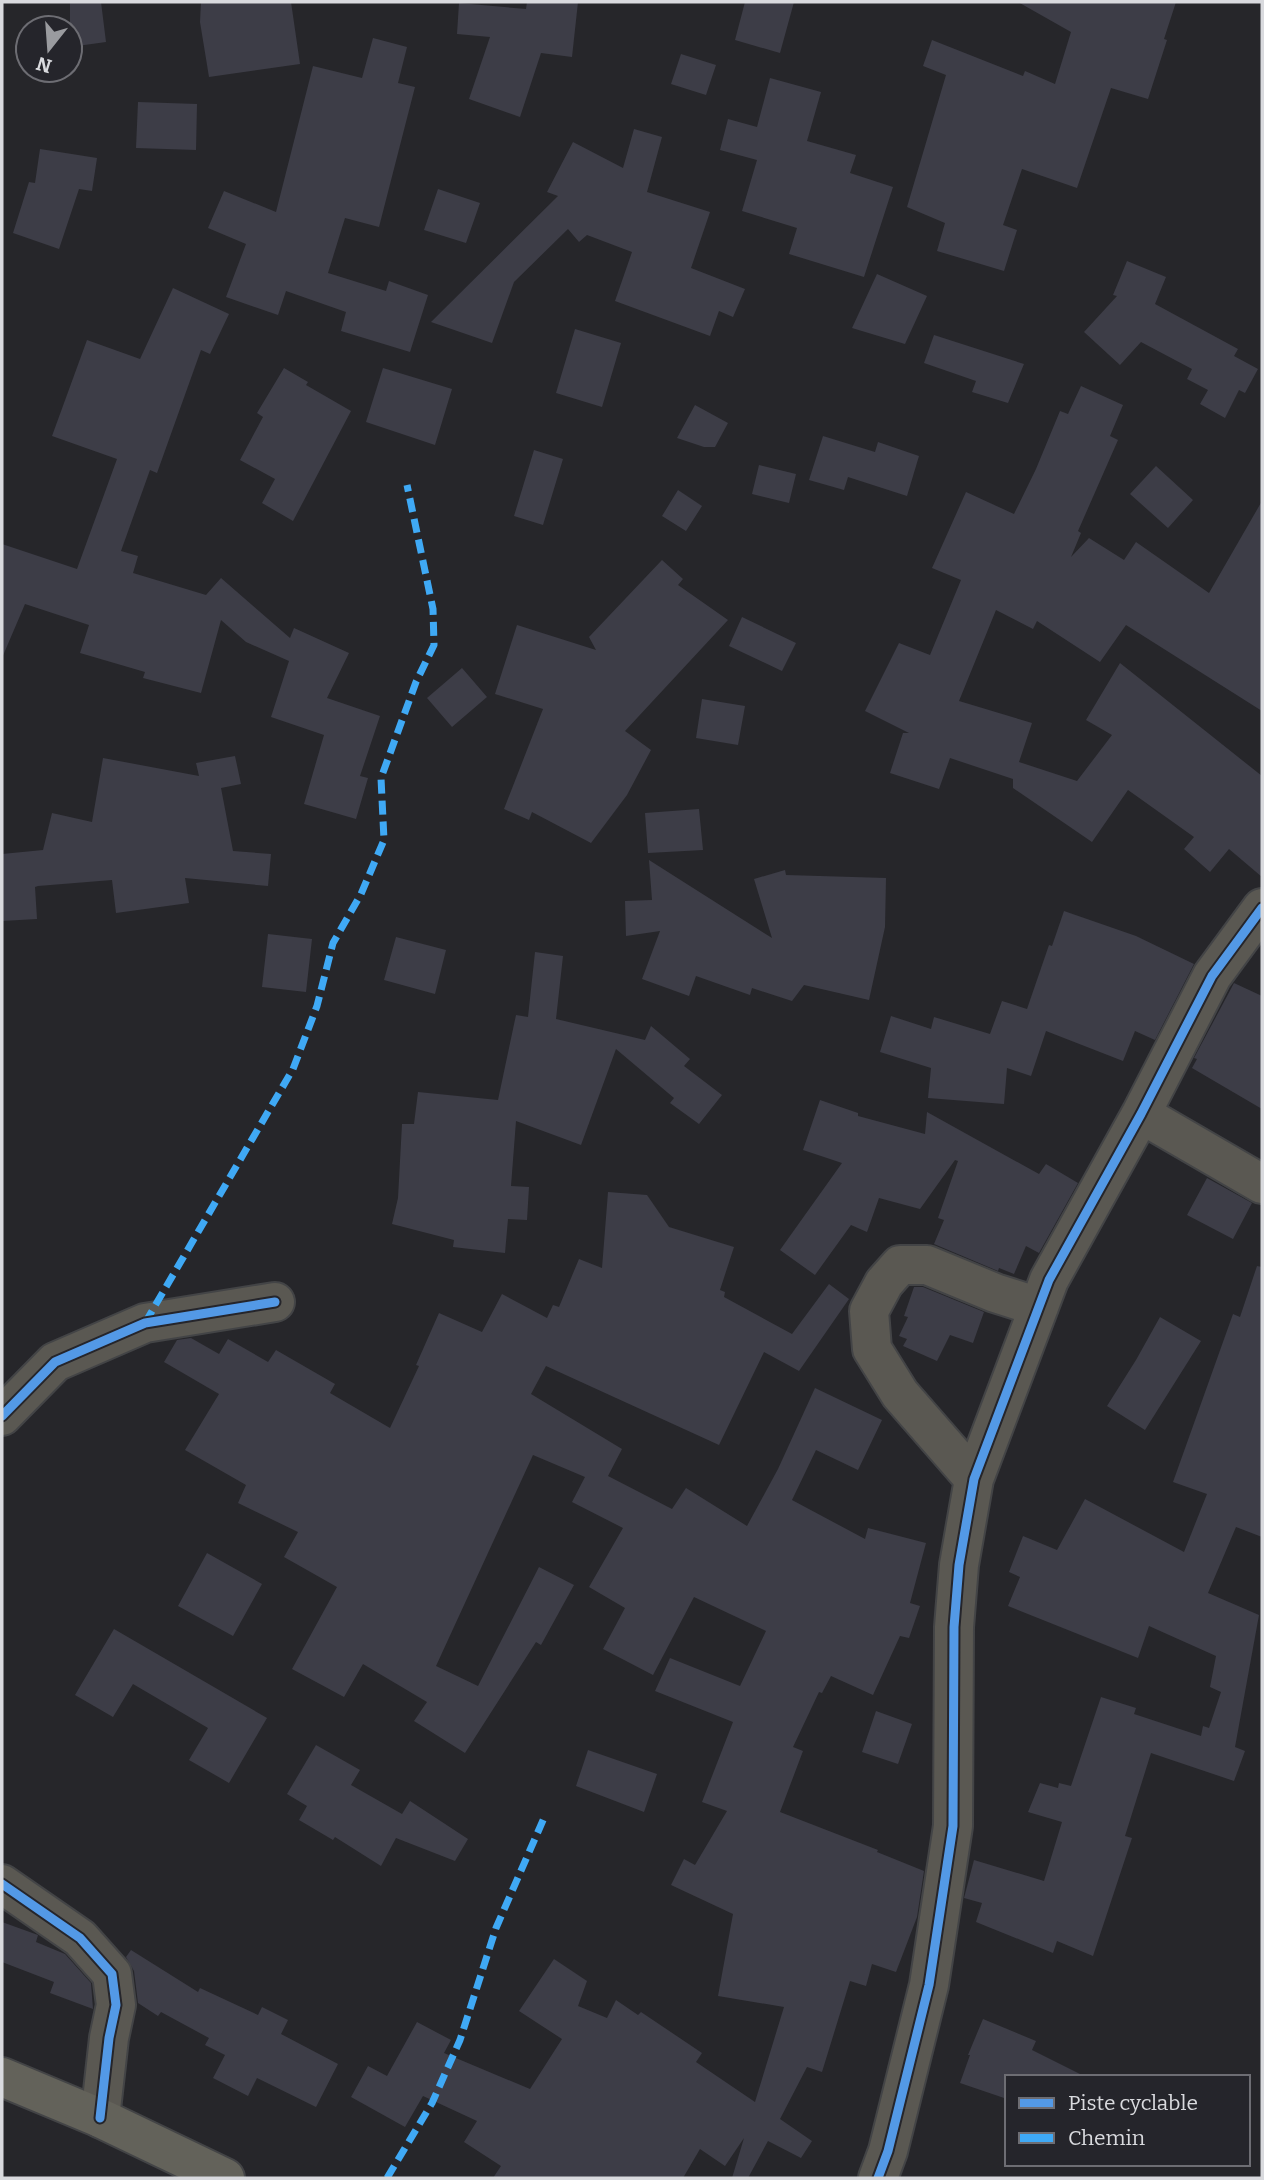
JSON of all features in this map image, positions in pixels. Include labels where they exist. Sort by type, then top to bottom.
[{"type":"main road","points":[[2,2077],[100,2118],[225,2178]]},
{"type":"street","points":[[878,2178],[888,2151],[929,1985],[953,1826],[954,1627],[958,1565],[974,1479],[1049,1280],[1141,1114],[1212,976],[1262,908]]},
{"type":"street","points":[[1141,1114],[1262,1184]]},
{"type":"street","points":[[974,1479],[900,1394],[872,1349],[869,1311],[884,1283],[900,1265],[927,1265],[995,1293],[1039,1307]]},
{"type":"street","points":[[2,1416],[55,1362],[145,1323],[275,1301]]},
{"type":"street","points":[[2,1884],[80,1938],[112,1974],[116,2005],[109,2038],[100,2118]]},
{"type":"building","points":[[70,2],[101,2],[106,42],[84,45],[84,14],[70,14]]},
{"type":"building","points":[[201,2],[291,2],[300,64],[209,77],[200,22]]},
{"type":"building","points":[[527,2],[578,2],[572,57],[541,53],[520,117],[469,99],[490,37],[457,34],[459,3],[526,9]]},
{"type":"building","points":[[745,2],[794,2],[780,53],[735,40]]},
{"type":"building","points":[[1018,2],[1176,2],[1148,99],[1111,88],[1077,188],[1022,169],[1003,225],[1017,230],[1004,271],[937,251],[945,223],[907,207],[946,75],[923,66],[932,40],[1023,76],[1025,71],[1055,84],[1071,32]]},
{"type":"building","points":[[373,38],[407,47],[398,83],[415,87],[379,227],[345,218],[328,273],[386,291],[389,281],[428,295],[410,352],[341,331],[346,312],[286,291],[278,315],[226,297],[246,244],[208,228],[224,191],[276,212],[313,66],[362,78]]},
{"type":"building","points":[[681,54],[716,65],[706,95],[671,84]]},
{"type":"building","points":[[770,78],[821,92],[807,141],[856,155],[850,173],[893,187],[864,277],[789,254],[797,228],[742,211],[757,160],[720,150],[728,119],[757,127]]},
{"type":"building","points":[[138,102],[197,104],[196,150],[136,148]]},
{"type":"building","points":[[634,129],[662,137],[647,192],[710,212],[691,268],[745,289],[733,317],[719,311],[710,336],[615,301],[632,252],[587,235],[579,242],[568,229],[514,282],[492,343],[431,322],[558,196],[547,192],[573,142],[623,168]]},
{"type":"building","points":[[40,149],[97,158],[92,191],[79,189],[59,249],[13,233],[29,182],[35,183]]},
{"type":"building","points":[[438,189],[480,203],[466,243],[424,230]]},
{"type":"building","points":[[1127,261],[1166,277],[1155,304],[1238,349],[1234,356],[1258,369],[1245,393],[1239,390],[1225,418],[1200,404],[1208,390],[1187,379],[1192,369],[1141,342],[1120,365],[1084,332],[1117,296],[1113,295]]},
{"type":"building","points":[[877,274],[927,296],[905,344],[852,328]]},
{"type":"building","points":[[173,288],[229,314],[210,354],[201,350],[157,473],[150,470],[121,551],[138,556],[133,573],[206,595],[221,578],[290,638],[294,628],[349,653],[327,698],[380,716],[360,776],[368,778],[356,819],[304,804],[324,735],[271,717],[289,661],[246,642],[221,620],[201,693],[143,678],[145,672],[80,653],[89,625],[25,604],[2,658],[2,544],[77,569],[117,459],[52,436],[87,340],[140,359]]},
{"type":"building","points":[[575,329],[621,343],[602,407],[556,393]]},
{"type":"building","points":[[934,335],[1024,364],[1008,403],[972,392],[976,381],[924,363]]},
{"type":"building","points":[[284,368],[308,382],[306,385],[351,411],[293,521],[262,503],[275,479],[240,460],[263,417],[257,413]]},
{"type":"building","points":[[383,368],[452,389],[435,445],[366,422]]},
{"type":"building","points":[[1081,386],[1123,405],[1110,436],[1118,440],[1078,531],[1081,533],[1071,557],[1089,538],[1124,560],[1136,542],[1209,593],[1262,501],[1262,711],[1126,625],[1100,662],[1037,621],[1033,629],[996,610],[959,701],[1032,723],[1019,762],[1077,781],[1112,735],[1086,720],[1120,663],[1262,776],[1262,877],[1229,849],[1210,872],[1184,849],[1194,837],[1128,790],[1092,842],[1013,788],[1013,779],[950,758],[939,789],[890,773],[903,733],[909,733],[865,711],[899,643],[930,655],[961,580],[932,568],[966,492],[1014,514],[1060,411],[1068,414]]},
{"type":"building","points":[[695,405],[728,423],[715,447],[704,447],[677,438]]},
{"type":"building","points":[[823,436],[875,452],[878,442],[919,456],[907,496],[848,477],[844,490],[809,480]]},
{"type":"building","points":[[534,450],[563,459],[543,525],[514,516]]},
{"type":"building","points":[[759,465],[796,474],[789,503],[752,494]]},
{"type":"building","points":[[1156,466],[1193,500],[1168,528],[1130,494]]},
{"type":"building","points":[[678,490],[702,506],[686,531],[662,516]]},
{"type":"building","points":[[662,560],[683,579],[678,585],[728,620],[625,731],[651,750],[627,795],[591,843],[532,812],[529,820],[504,809],[543,709],[495,694],[517,625],[596,650],[589,637]]},
{"type":"building","points":[[742,617],[796,643],[782,671],[729,646]]},
{"type":"building","points":[[462,668],[487,697],[452,727],[427,698]]},
{"type":"building","points":[[702,699],[745,706],[738,745],[696,738]]},
{"type":"building","points":[[235,756],[241,784],[221,788],[233,851],[271,854],[268,886],[185,878],[189,903],[116,913],[112,880],[38,886],[35,887],[37,919],[2,921],[2,854],[43,850],[52,813],[92,822],[103,758],[199,776],[196,763]]},
{"type":"building","points":[[699,809],[703,850],[648,853],[645,813]]},
{"type":"building","points":[[649,860],[772,938],[754,879],[785,870],[786,875],[886,878],[885,927],[869,1000],[804,985],[792,1001],[752,988],[750,995],[696,976],[689,996],[642,979],[660,931],[626,936],[625,901],[652,900]]},
{"type":"building","points":[[1064,911],[1136,936],[1194,964],[1155,1040],[1135,1031],[1123,1061],[1046,1031],[1031,1076],[1007,1068],[1004,1104],[928,1098],[931,1068],[880,1052],[891,1016],[931,1029],[934,1017],[990,1034],[1002,1001],[1027,1009]]},
{"type":"building","points":[[268,934],[312,939],[306,992],[262,987]]},
{"type":"building","points":[[396,937],[446,950],[435,994],[384,980]]},
{"type":"building","points":[[535,952],[563,956],[556,1019],[645,1040],[651,1026],[690,1059],[684,1066],[722,1095],[699,1124],[670,1103],[674,1098],[616,1049],[581,1145],[516,1121],[511,1186],[529,1187],[527,1220],[508,1219],[505,1253],[453,1247],[454,1240],[392,1224],[398,1198],[402,1124],[414,1124],[418,1092],[498,1100],[516,1015],[528,1017]]},
{"type":"building","points":[[1234,983],[1262,996],[1262,1109],[1192,1068],[1197,1059],[1194,1058]]},
{"type":"building","points":[[820,1100],[858,1113],[858,1116],[925,1134],[927,1112],[1039,1174],[1046,1164],[1078,1183],[1039,1253],[1026,1246],[1014,1274],[999,1268],[998,1271],[934,1244],[944,1220],[938,1218],[958,1161],[955,1160],[920,1209],[879,1198],[867,1232],[851,1225],[815,1275],[780,1250],[842,1163],[803,1150]]},
{"type":"building","points":[[1207,1178],[1252,1203],[1233,1239],[1187,1215]]},
{"type":"building","points":[[608,1192],[647,1195],[669,1227],[734,1247],[720,1290],[725,1292],[724,1297],[792,1334],[829,1284],[849,1299],[799,1371],[764,1352],[719,1445],[546,1366],[531,1394],[622,1449],[608,1476],[672,1509],[686,1488],[747,1526],[778,1469],[815,1388],[882,1420],[858,1470],[816,1450],[792,1500],[865,1539],[868,1528],[926,1543],[910,1603],[920,1606],[909,1638],[900,1636],[873,1695],[831,1676],[822,1693],[819,1692],[793,1747],[803,1751],[780,1812],[924,1871],[917,1917],[896,1972],[872,1964],[866,1986],[850,1981],[822,2072],[807,2067],[780,2119],[812,2141],[801,2158],[768,2141],[748,2178],[732,2178],[744,2138],[725,2166],[700,2149],[683,2178],[493,2178],[501,2166],[464,2142],[477,2121],[423,2096],[405,2127],[351,2097],[368,2066],[387,2076],[417,2022],[451,2040],[444,2053],[530,2089],[562,2039],[519,2011],[554,1959],[587,1981],[578,2006],[607,2018],[616,2000],[638,2015],[641,2012],[702,2053],[696,2062],[755,2102],[784,2007],[718,1996],[733,1914],[671,1885],[684,1859],[695,1865],[727,1811],[702,1802],[733,1722],[655,1691],[670,1658],[740,1686],[766,1631],[694,1597],[653,1675],[603,1649],[625,1608],[589,1587],[623,1528],[572,1502],[585,1477],[533,1455],[436,1666],[478,1686],[539,1567],[574,1585],[541,1645],[536,1642],[465,1753],[414,1721],[427,1702],[363,1664],[344,1697],[292,1669],[337,1587],[284,1557],[298,1532],[238,1503],[246,1485],[185,1450],[219,1394],[164,1362],[177,1340],[191,1338],[219,1354],[228,1339],[268,1362],[276,1350],[335,1384],[330,1393],[390,1428],[419,1366],[416,1365],[439,1313],[482,1332],[502,1294],[547,1318],[553,1305],[559,1307],[579,1259],[602,1268]]},
{"type":"building","points":[[1257,1266],[1262,1267],[1262,1537],[1236,1527],[1208,1593],[1259,1615],[1235,1747],[1245,1751],[1234,1781],[1151,1753],[1125,1836],[1132,1838],[1093,1956],[1057,1941],[1053,1953],[976,1922],[982,1903],[964,1898],[974,1860],[1044,1881],[1062,1822],[1028,1812],[1040,1783],[1058,1788],[1059,1783],[1071,1786],[1101,1697],[1136,1708],[1134,1714],[1201,1736],[1203,1726],[1209,1728],[1221,1692],[1210,1687],[1216,1656],[1149,1626],[1138,1658],[1008,1606],[1020,1577],[1009,1572],[1023,1536],[1057,1550],[1085,1499],[1184,1552],[1207,1494],[1173,1482],[1233,1314],[1240,1317]]},
{"type":"building","points":[[914,1287],[923,1287],[984,1312],[973,1343],[950,1335],[937,1361],[903,1346],[907,1339],[899,1336],[908,1317],[904,1316]]},
{"type":"building","points":[[1160,1317],[1201,1341],[1145,1430],[1107,1406]]},
{"type":"building","points":[[207,1553],[262,1584],[233,1636],[178,1606]]},
{"type":"building","points":[[114,1629],[267,1718],[229,1783],[189,1760],[208,1728],[133,1684],[113,1717],[75,1695]]},
{"type":"building","points":[[876,1711],[912,1724],[898,1764],[862,1752]]},
{"type":"building","points":[[316,1745],[360,1770],[351,1785],[402,1814],[410,1801],[468,1839],[455,1861],[396,1838],[381,1866],[335,1837],[333,1840],[299,1820],[307,1806],[287,1794]]},
{"type":"building","points":[[588,1750],[657,1774],[644,1812],[576,1786]]},
{"type":"building","points":[[2,1922],[38,1935],[36,1942],[65,1954],[91,1983],[93,2009],[50,1993],[54,1982],[2,1962]]},
{"type":"building","points":[[131,1950],[198,1992],[200,1988],[258,2015],[262,2007],[288,2020],[281,2034],[338,2064],[316,2107],[257,2078],[248,2096],[213,2078],[225,2055],[205,2045],[209,2038],[161,2012],[158,2016],[138,2003],[134,1971],[126,1957]]},
{"type":"building","points":[[983,2019],[1036,2041],[1032,2050],[1082,2075],[1005,2075],[1005,2098],[960,2083]]},
{"type":"marked path","points":[[145,1323],[293,1069],[317,1006],[333,943],[361,894],[384,840],[381,778],[416,682],[434,645],[433,609],[407,485]]},
{"type":"marked path","points":[[387,2178],[432,2103],[460,2040],[496,1928],[544,1818]]},
{"type":"cycle path","points":[[878,2178],[888,2151],[929,1985],[953,1826],[954,1627],[959,1565],[974,1479],[1049,1280],[1141,1114],[1212,976],[1262,908]]},
{"type":"cycle path","points":[[2,1416],[55,1362],[145,1323],[275,1302]]},
{"type":"cycle path","points":[[2,1884],[80,1938],[112,1974],[116,2005],[109,2038],[100,2118]]}]
